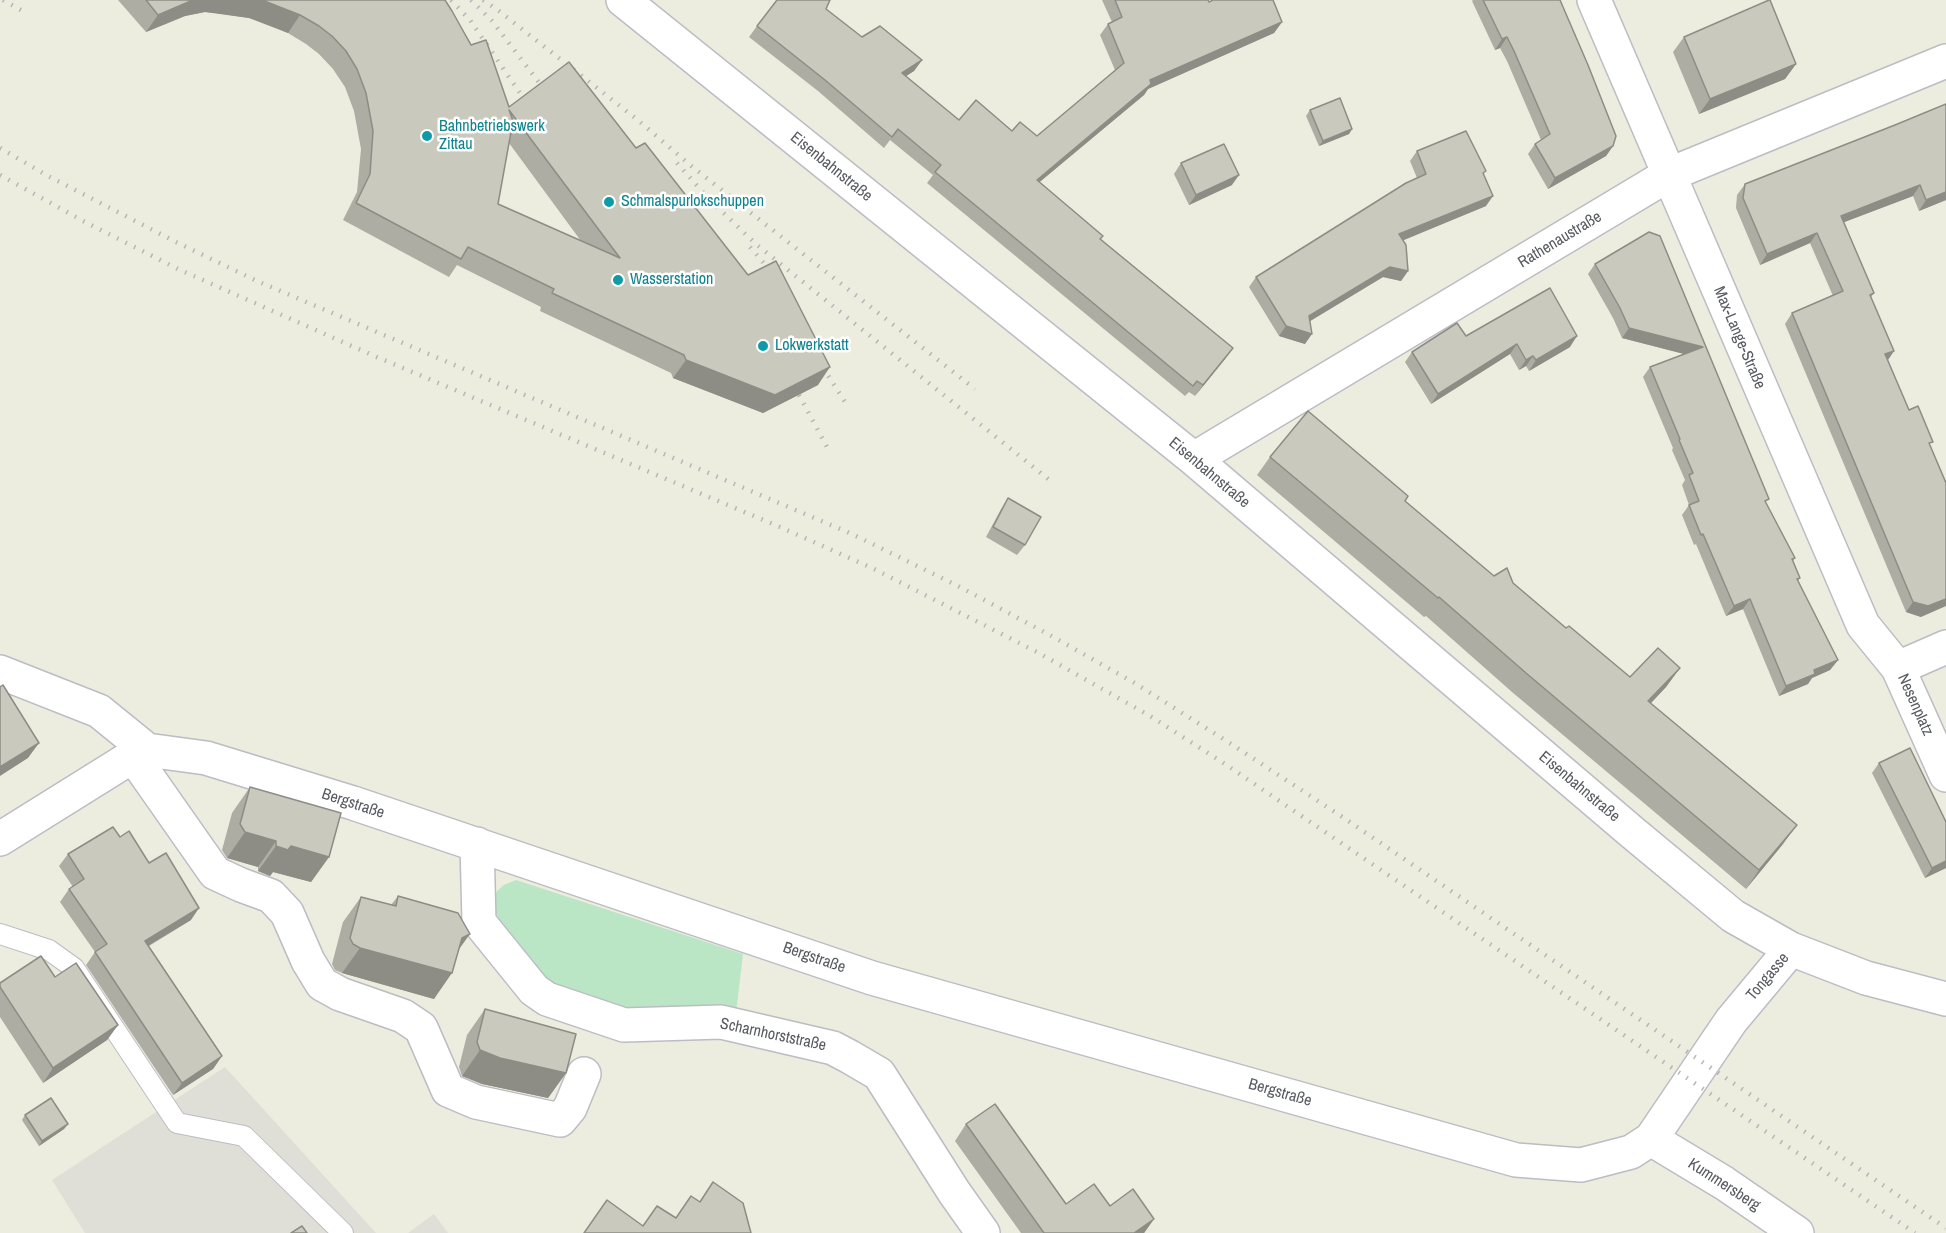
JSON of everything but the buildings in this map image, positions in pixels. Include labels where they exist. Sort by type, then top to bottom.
[{"type":"street","name":"Eisenbahnstraße","points":[[623,0],[1194,459],[1733,916],[1791,949]]},
{"type":"street","name":"Max-Lange-Straße","points":[[1593,0],[1863,625],[1898,668]]},
{"type":"street","name":"Rathenaustraße","points":[[1194,459],[1668,175],[1946,61]]},
{"type":"street","points":[[1898,668],[1946,647]]},
{"type":"street","name":"Nesenplatz","points":[[1898,668],[1946,775]]},
{"type":"street","points":[[0,672],[99,711],[140,753],[215,873],[271,896],[287,913],[308,961],[322,984],[403,1016],[421,1028],[448,1090],[476,1102],[560,1120],[570,1108],[584,1074]]},
{"type":"street","points":[[0,839],[140,753]]},
{"type":"street","name":"Bergstraße","points":[[140,753],[206,758],[477,844],[872,978],[1516,1160],[1581,1165],[1631,1152],[1651,1139]]},
{"type":"street","name":"Scharnhorststraße","points":[[477,844],[479,922],[534,990],[547,999],[624,1025],[721,1022],[833,1048],[850,1057],[879,1074],[954,1192],[983,1233]]},
{"type":"street","name":"Tongasse","points":[[1651,1139],[1731,1022],[1791,949],[1866,978],[1946,999]]},
{"type":"street","name":"Kummersberg","points":[[1651,1139],[1797,1233]]},
{"type":"lane","points":[[0,934],[49,950],[74,968],[177,1123],[244,1136],[343,1233]]},
{"type":"shaded area","points":[[225,1067],[376,1233],[85,1233],[52,1180]]},
{"type":"shaded area","points":[[434,1214],[448,1233],[408,1233]]},
{"type":"green space","points":[[516,880],[743,954],[736,1013],[676,1013],[618,1007],[560,991],[526,961],[503,930],[493,904],[497,891]]},
{"type":"railway","points":[[3,0],[21,10]]},
{"type":"railway","points":[[451,0],[470,20],[526,102]]},
{"type":"railway","points":[[471,0],[492,21],[544,89]]},
{"type":"railway","points":[[483,0],[639,121],[690,165],[975,389]]},
{"type":"railway","points":[[0,148],[48,176],[257,281],[852,534],[958,586],[1048,634],[1133,682],[1344,818],[1946,1228]]},
{"type":"railway","points":[[677,163],[715,206]]},
{"type":"railway","points":[[0,175],[85,222],[178,269],[372,355],[872,568],[1037,652],[1150,716],[1225,764],[1915,1233]]},
{"type":"railway","points":[[710,200],[757,245],[1052,482]]},
{"type":"railway","points":[[750,247],[775,280]]},
{"type":"railway","points":[[818,360],[847,405]]},
{"type":"railway","points":[[799,395],[827,447]]},
{"type":"place","name":"Bahnbetriebswerk Zittau","points":[[427,136]]},
{"type":"place","name":"Schmalspurlokschuppen","points":[[609,202]]},
{"type":"place","name":"Wasserstation","points":[[618,280]]},
{"type":"place","name":"Lokwerkstatt","points":[[763,346]]}]
